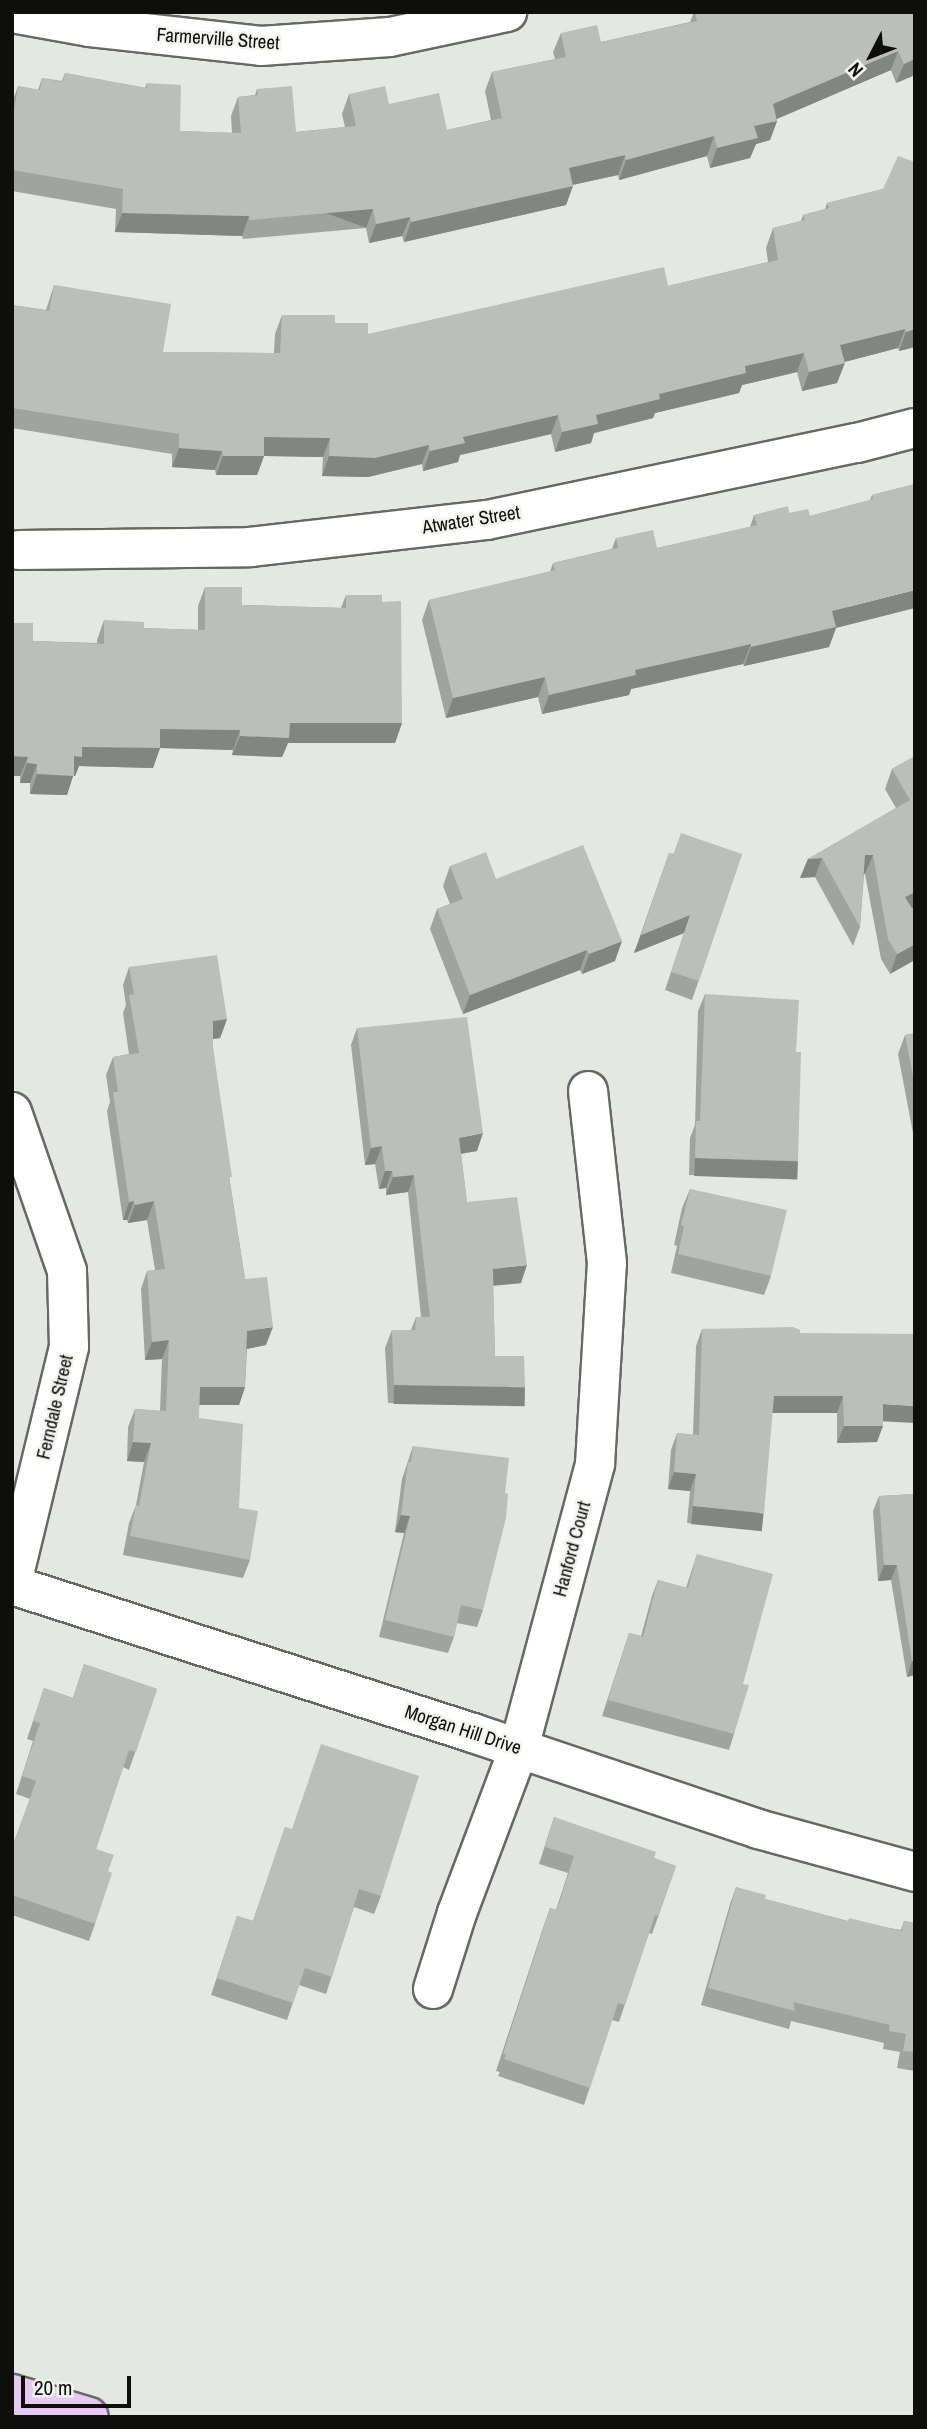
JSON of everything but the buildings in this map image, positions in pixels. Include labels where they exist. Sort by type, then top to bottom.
[{"type":"main road","points":[[12,2394],[89,2417]]},
{"type":"street","name":"Farmerville Street","points":[[12,13],[90,27],[261,46],[390,37],[507,12]]},
{"type":"street","name":"Atwater Street","points":[[19,551],[250,547],[486,520],[857,443],[915,428]]},
{"type":"street","name":"Hanford Court","points":[[433,1989],[457,1913],[519,1748],[595,1464],[607,1264],[588,1091]]},
{"type":"street","name":"Ferndale Street","points":[[12,1112],[68,1271],[69,1347],[12,1584]]},
{"type":"street","name":"Morgan Hill Drive","points":[[12,1584],[519,1748],[758,1829],[915,1872]]}]
